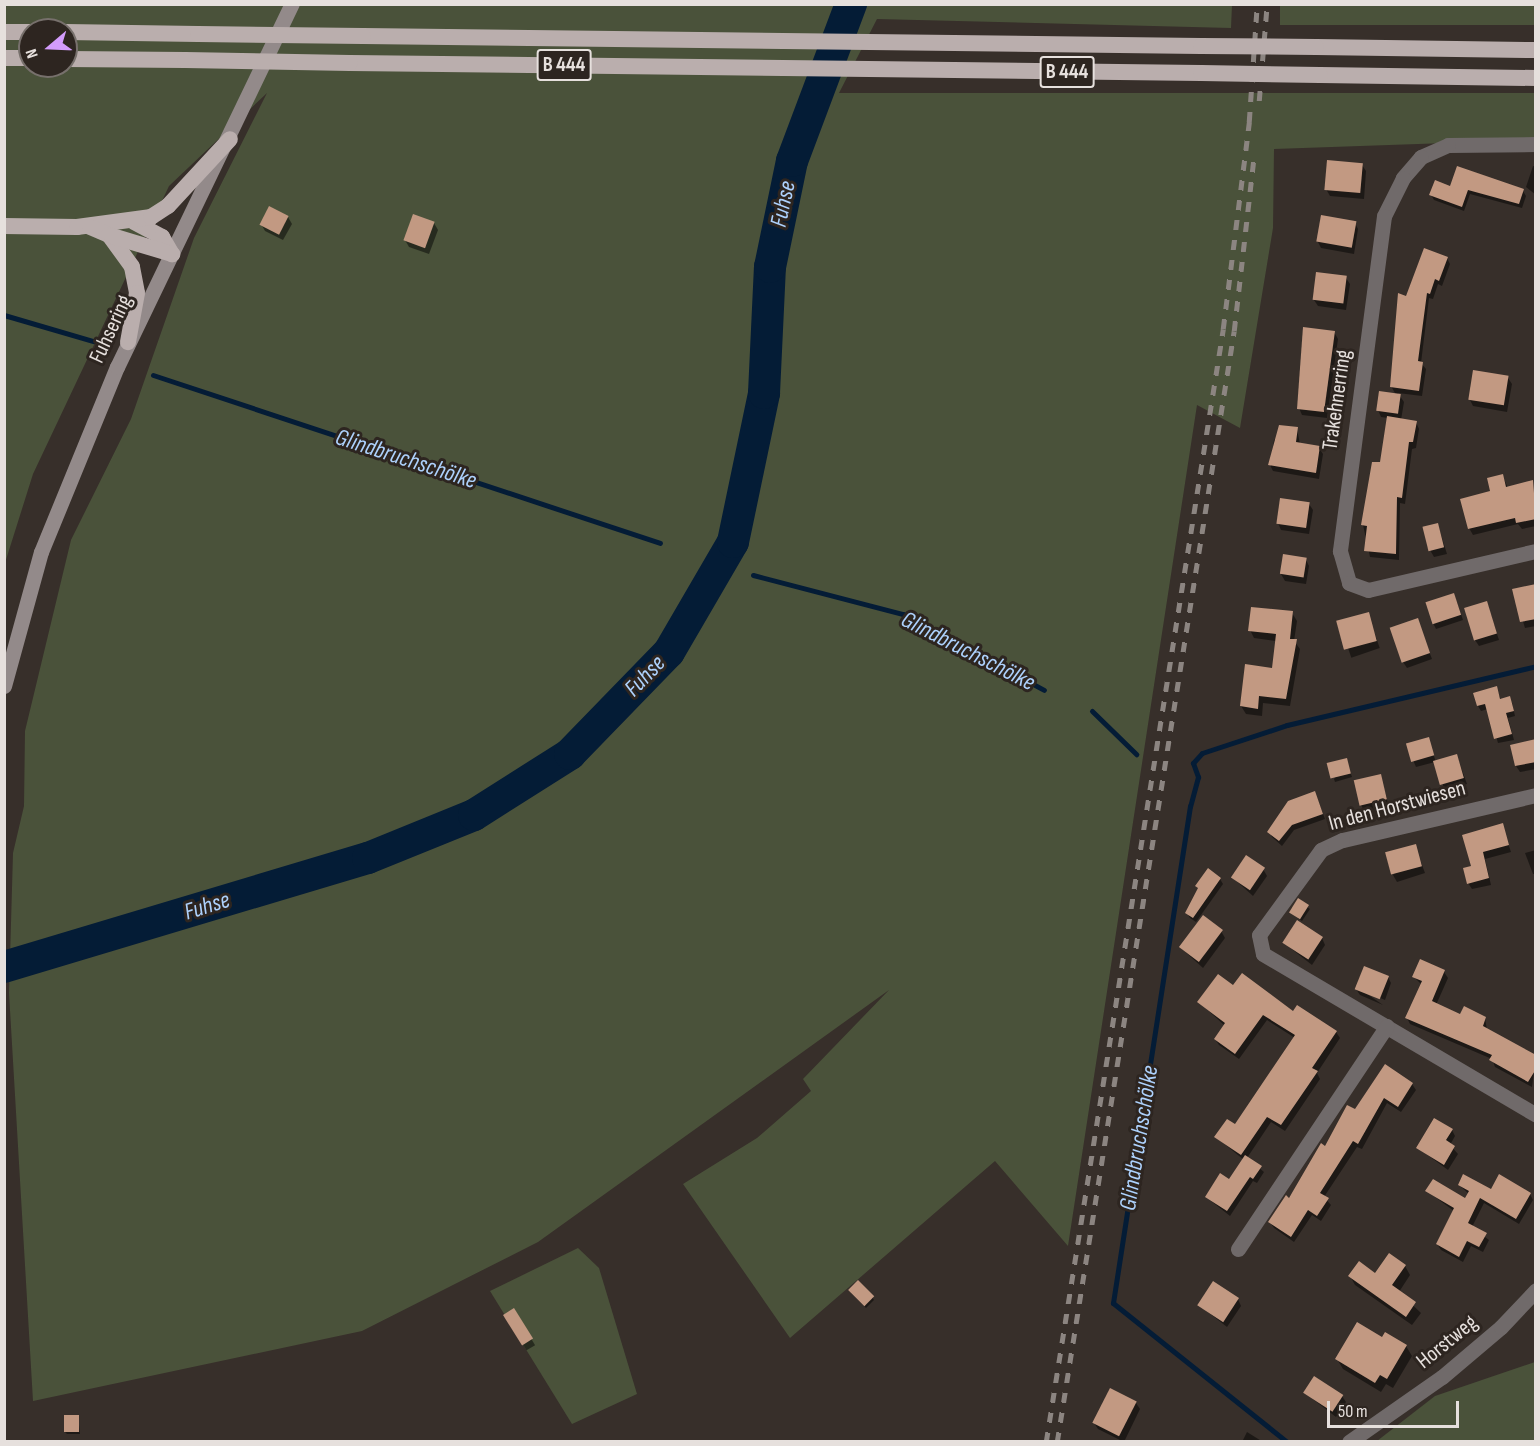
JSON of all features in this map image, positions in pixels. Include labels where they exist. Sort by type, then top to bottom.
[{"type":"highway","name":"B 444","points":[[78,32],[1536,50]]},
{"type":"highway","name":"B 444","points":[[78,59],[1536,78]]},
{"type":"highway","points":[[4,226],[86,226],[134,222],[168,206],[230,140]]},
{"type":"highway","points":[[134,222],[162,237],[172,254]]},
{"type":"highway","points":[[86,226],[172,254]]},
{"type":"highway","points":[[109,235],[126,255],[135,280],[128,342]]},
{"type":"main road","name":"Fuhsering","points":[[4,686],[42,552],[128,342],[230,140],[292,4]]},
{"type":"street","name":"Trakehnerring","points":[[1536,144],[1448,145],[1421,157],[1403,178],[1384,216],[1340,551],[1349,583],[1368,590],[1536,551]]},
{"type":"street","name":"In den Horstwiesen","points":[[1536,795],[1342,840],[1321,850],[1259,934],[1263,954],[1536,1115]]},
{"type":"street","points":[[1238,1249],[1387,1026]]},
{"type":"street","name":"Horstweg","points":[[1349,1442],[1442,1377],[1501,1327],[1536,1290]]},
{"type":"green space","points":[[4,5],[1232,5],[1231,28],[877,19],[839,93],[1535,93],[1535,140],[1274,149],[1273,228],[1240,428],[1197,405],[1068,1246],[995,1161],[790,1338],[683,1184],[757,1138],[811,1091],[803,1079],[889,990],[538,1242],[362,1331],[33,1401],[9,993],[13,853],[24,806],[25,731],[71,540],[131,419],[194,238],[267,93],[169,186],[33,474],[5,563]]},
{"type":"green space","points":[[1280,5],[1535,5],[1535,25],[1280,25]]},
{"type":"green space","points":[[578,1248],[599,1268],[637,1394],[572,1424],[490,1291]]},
{"type":"green space","points":[[1535,1362],[1535,1441],[1377,1441],[1435,1396]]},
{"type":"building","points":[[1327,160],[1363,163],[1360,193],[1324,190]]},
{"type":"building","points":[[1457,166],[1524,189],[1519,204],[1468,190],[1462,207],[1429,195],[1435,180],[1450,186]]},
{"type":"building","points":[[269,206],[289,216],[279,235],[259,225]]},
{"type":"building","points":[[413,214],[435,222],[425,248],[403,240]]},
{"type":"building","points":[[1321,215],[1356,221],[1352,248],[1316,242]]},
{"type":"building","points":[[1424,248],[1448,257],[1439,281],[1435,279],[1430,294],[1427,293],[1418,361],[1423,362],[1419,391],[1390,387],[1398,293],[1406,296]]},
{"type":"building","points":[[1316,272],[1347,276],[1343,304],[1313,300]]},
{"type":"building","points":[[1303,327],[1335,331],[1324,412],[1297,409]]},
{"type":"building","points":[[1473,370],[1509,376],[1504,405],[1468,400]]},
{"type":"building","points":[[1379,391],[1401,394],[1398,414],[1376,411]]},
{"type":"building","points":[[1387,416],[1417,421],[1413,442],[1409,442],[1402,498],[1397,497],[1396,554],[1364,551],[1367,526],[1361,525],[1372,462],[1380,462]]},
{"type":"building","points":[[1279,425],[1298,427],[1296,442],[1320,446],[1316,473],[1268,465]]},
{"type":"building","points":[[1503,474],[1506,487],[1533,480],[1536,519],[1516,523],[1515,518],[1468,529],[1460,499],[1490,491],[1487,478]]},
{"type":"building","points":[[1280,498],[1310,502],[1306,528],[1276,524]]},
{"type":"building","points":[[1438,523],[1444,547],[1429,551],[1422,527]]},
{"type":"building","points":[[1283,554],[1307,558],[1304,578],[1280,574]]},
{"type":"building","points":[[1536,584],[1536,619],[1520,622],[1512,589]]},
{"type":"building","points":[[1454,593],[1461,615],[1433,624],[1425,602]]},
{"type":"building","points":[[1487,601],[1497,634],[1474,641],[1464,608]]},
{"type":"building","points":[[1251,607],[1293,611],[1290,639],[1297,639],[1286,699],[1259,696],[1258,709],[1240,706],[1245,664],[1272,668],[1276,634],[1248,631]]},
{"type":"building","points":[[1369,612],[1377,641],[1344,650],[1336,621]]},
{"type":"building","points":[[1418,618],[1430,653],[1402,663],[1390,628]]},
{"type":"building","points":[[1497,686],[1500,699],[1510,696],[1514,711],[1506,713],[1512,734],[1494,739],[1485,704],[1477,706],[1473,693]]},
{"type":"building","points":[[1429,737],[1434,755],[1411,762],[1406,744]]},
{"type":"building","points":[[1536,739],[1536,762],[1515,766],[1510,745]]},
{"type":"building","points":[[1457,754],[1464,778],[1440,785],[1433,761]]},
{"type":"building","points":[[1347,758],[1351,774],[1330,779],[1327,763]]},
{"type":"building","points":[[1381,774],[1387,799],[1360,806],[1354,780]]},
{"type":"building","points":[[1315,791],[1323,814],[1292,825],[1279,841],[1267,832],[1288,801]]},
{"type":"building","points":[[1503,823],[1509,845],[1483,852],[1489,878],[1467,884],[1463,868],[1471,866],[1462,835]]},
{"type":"building","points":[[1416,844],[1422,866],[1391,874],[1385,852]]},
{"type":"building","points":[[1246,855],[1265,868],[1250,890],[1231,877]]},
{"type":"building","points":[[1208,868],[1221,878],[1193,918],[1185,913],[1198,888],[1195,886]]},
{"type":"building","points":[[1298,898],[1309,905],[1300,919],[1289,912]]},
{"type":"building","points":[[1203,915],[1223,930],[1199,962],[1179,947]]},
{"type":"building","points":[[1297,920],[1323,937],[1308,960],[1282,943]]},
{"type":"building","points":[[1420,959],[1445,970],[1432,1001],[1460,1014],[1464,1006],[1486,1017],[1483,1026],[1536,1055],[1536,1069],[1528,1082],[1489,1060],[1492,1055],[1405,1018],[1422,981],[1412,977]]},
{"type":"building","points":[[1364,966],[1389,976],[1380,999],[1355,989]]},
{"type":"building","points":[[1242,973],[1293,1011],[1297,1005],[1337,1031],[1312,1068],[1318,1071],[1281,1125],[1267,1117],[1241,1155],[1214,1137],[1227,1119],[1235,1124],[1295,1035],[1263,1015],[1235,1054],[1214,1039],[1225,1023],[1197,1002],[1218,974],[1233,985]]},
{"type":"building","points":[[1385,1064],[1413,1083],[1398,1107],[1384,1098],[1358,1144],[1353,1141],[1320,1193],[1329,1198],[1317,1216],[1308,1210],[1291,1237],[1268,1222],[1286,1195],[1289,1198],[1321,1143],[1325,1146],[1347,1105],[1355,1109]]},
{"type":"building","points":[[1434,1118],[1453,1129],[1446,1140],[1455,1146],[1444,1165],[1416,1148]]},
{"type":"building","points":[[1245,1155],[1262,1166],[1253,1179],[1250,1177],[1227,1211],[1205,1197],[1220,1173],[1229,1179]]},
{"type":"building","points":[[1463,1174],[1491,1189],[1499,1174],[1531,1193],[1516,1219],[1480,1198],[1468,1223],[1487,1233],[1479,1247],[1467,1241],[1459,1257],[1436,1244],[1454,1208],[1425,1191],[1433,1179],[1465,1198],[1469,1191],[1458,1185]]},
{"type":"building","points":[[1389,1253],[1406,1265],[1392,1285],[1416,1302],[1406,1317],[1348,1276],[1359,1261],[1375,1273]]},
{"type":"building","points":[[858,1280],[874,1296],[864,1306],[848,1290]]},
{"type":"building","points":[[1213,1281],[1239,1298],[1223,1322],[1197,1305]]},
{"type":"building","points":[[514,1308],[533,1339],[522,1345],[503,1315]]},
{"type":"building","points":[[1357,1322],[1382,1337],[1385,1332],[1407,1345],[1387,1379],[1380,1375],[1375,1383],[1335,1359]]},
{"type":"building","points":[[1314,1376],[1343,1395],[1332,1412],[1303,1393]]},
{"type":"building","points":[[1110,1388],[1137,1402],[1119,1436],[1092,1423]]},
{"type":"building","points":[[64,1415],[79,1415],[79,1432],[64,1432]]},
{"type":"waterway","name":"Fuhse","points":[[4,967],[368,858],[474,815],[570,754],[669,652],[733,542],[764,393],[770,267],[792,161],[851,4]]},
{"type":"waterway","name":"Glindbruchschölke","points":[[4,315],[93,341]]},
{"type":"waterway","name":"Glindbruchschölke","points":[[153,375],[660,543]]},
{"type":"waterway","name":"Glindbruchschölke","points":[[753,575],[903,614],[1044,690]]},
{"type":"waterway","points":[[1193,763],[1202,753],[1287,725],[1536,666]]},
{"type":"waterway","name":"Glindbruchschölke","points":[[1092,711],[1136,754]]},
{"type":"waterway","name":"Glindbruchschölke","points":[[1193,763],[1198,777],[1190,806],[1113,1303],[1287,1442]]},
{"type":"railway","points":[[1046,1442],[1223,329],[1249,122],[1257,4]]},
{"type":"railway","points":[[1259,101],[1267,4]]},
{"type":"railway","points":[[1057,1442],[1234,331],[1254,155]]}]
